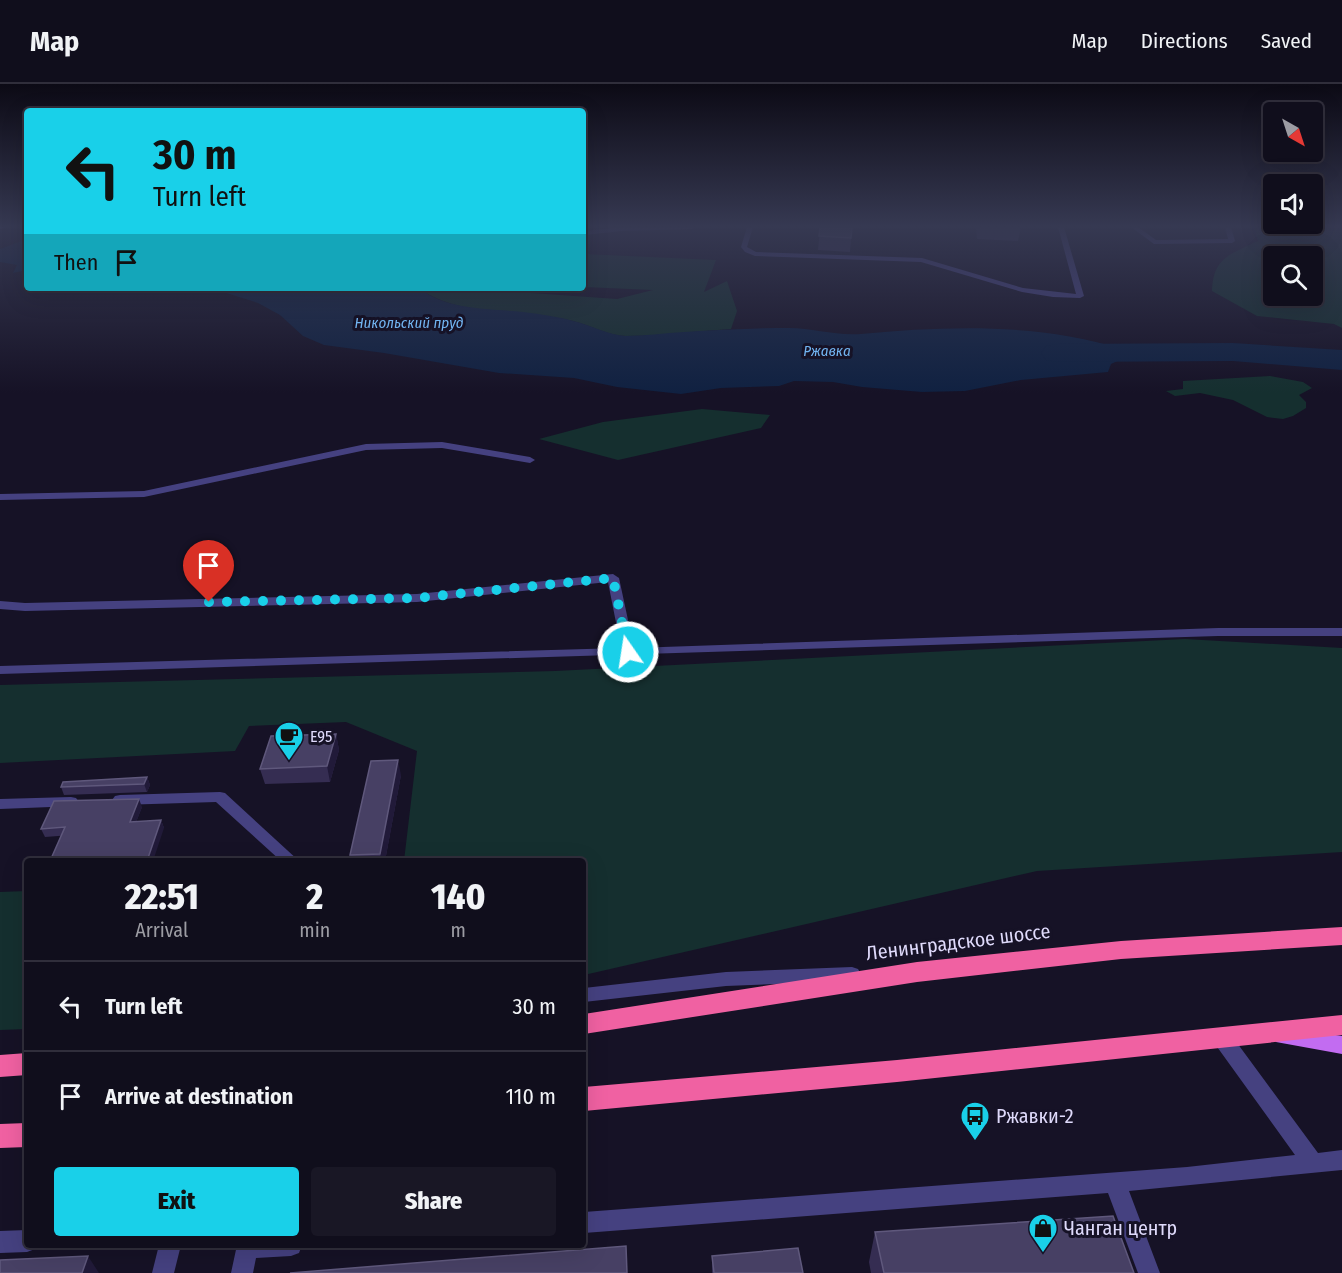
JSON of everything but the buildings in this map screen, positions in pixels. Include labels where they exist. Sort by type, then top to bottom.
[{"type":"highway","name":"Ленинградское шоссе","points":[[586,1024],[917,972],[1121,950],[1342,936]]},
{"type":"highway","points":[[586,1098],[897,1071],[1342,1025]]},
{"type":"highway","points":[[0,1066],[24,1064]]},
{"type":"highway","points":[[0,1136],[24,1135]]},
{"type":"main road","points":[[1268,1034],[1342,1045]]},
{"type":"lane","points":[[997,282],[1053,296],[1080,296],[1076,282]]},
{"type":"lane","points":[[0,497],[144,494],[366,447],[442,445],[531,460]]},
{"type":"lane","points":[[0,605],[417,598],[613,578],[628,652]]},
{"type":"lane","points":[[0,669],[628,652],[1218,632],[1342,632]]},
{"type":"lane","points":[[104,800],[220,797],[288,858]]},
{"type":"lane","points":[[0,804],[81,801]]},
{"type":"lane","points":[[586,995],[726,979],[917,972]]},
{"type":"lane","points":[[1222,1038],[1312,1163]]},
{"type":"lane","points":[[586,1223],[1115,1183],[1342,1160]]},
{"type":"lane","points":[[1115,1183],[1149,1273]]},
{"type":"lane","points":[[0,1242],[24,1241]]},
{"type":"lane","points":[[163,1273],[169,1248]]},
{"type":"lane","points":[[242,1273],[247,1248]]},
{"type":"green space","points":[[586,282],[708,282],[704,292],[727,282],[737,311],[731,329],[620,336],[573,321],[452,304],[424,291],[513,291],[617,299],[653,290],[586,287]]},
{"type":"green space","points":[[1213,282],[1263,282],[1263,306],[1323,306],[1323,282],[1342,282],[1342,328],[1334,324],[1257,316],[1212,291]]},
{"type":"green space","points":[[1270,376],[1303,382],[1312,388],[1299,395],[1306,402],[1306,408],[1283,419],[1267,417],[1233,400],[1200,393],[1175,396],[1166,391],[1183,389],[1183,381]]},
{"type":"green space","points":[[702,409],[770,415],[761,428],[618,460],[539,439],[603,422]]},
{"type":"green space","points":[[1185,639],[1342,648],[1342,852],[1037,871],[586,975],[586,858],[404,858],[417,751],[346,722],[249,726],[235,751],[0,763],[0,685],[555,671]]},
{"type":"green space","points":[[24,891],[24,1029],[0,1030],[0,892]]},
{"type":"water","name":"Никольский пруд","points":[[198,291],[424,291],[455,305],[550,316],[625,336],[776,328],[852,334],[960,328],[1025,331],[1058,335],[1122,349],[1126,357],[1111,364],[1108,372],[1021,380],[965,391],[922,392],[833,382],[794,381],[779,386],[721,388],[681,394],[617,387],[574,378],[499,373],[324,345],[303,336],[280,315],[258,303],[223,292]]},
{"type":"waterway","name":"Ржавка","points":[[1057,353],[1233,352],[1342,360]]},
{"type":"place","name":"E95","points":[[289,762]]},
{"type":"place","name":"Ржавки-2","points":[[975,1142]]},
{"type":"place","name":"Чанган центр","points":[[1043,1254]]},
{"type":"route","points":[[209,602],[417,598],[613,578],[628,652]]}]
